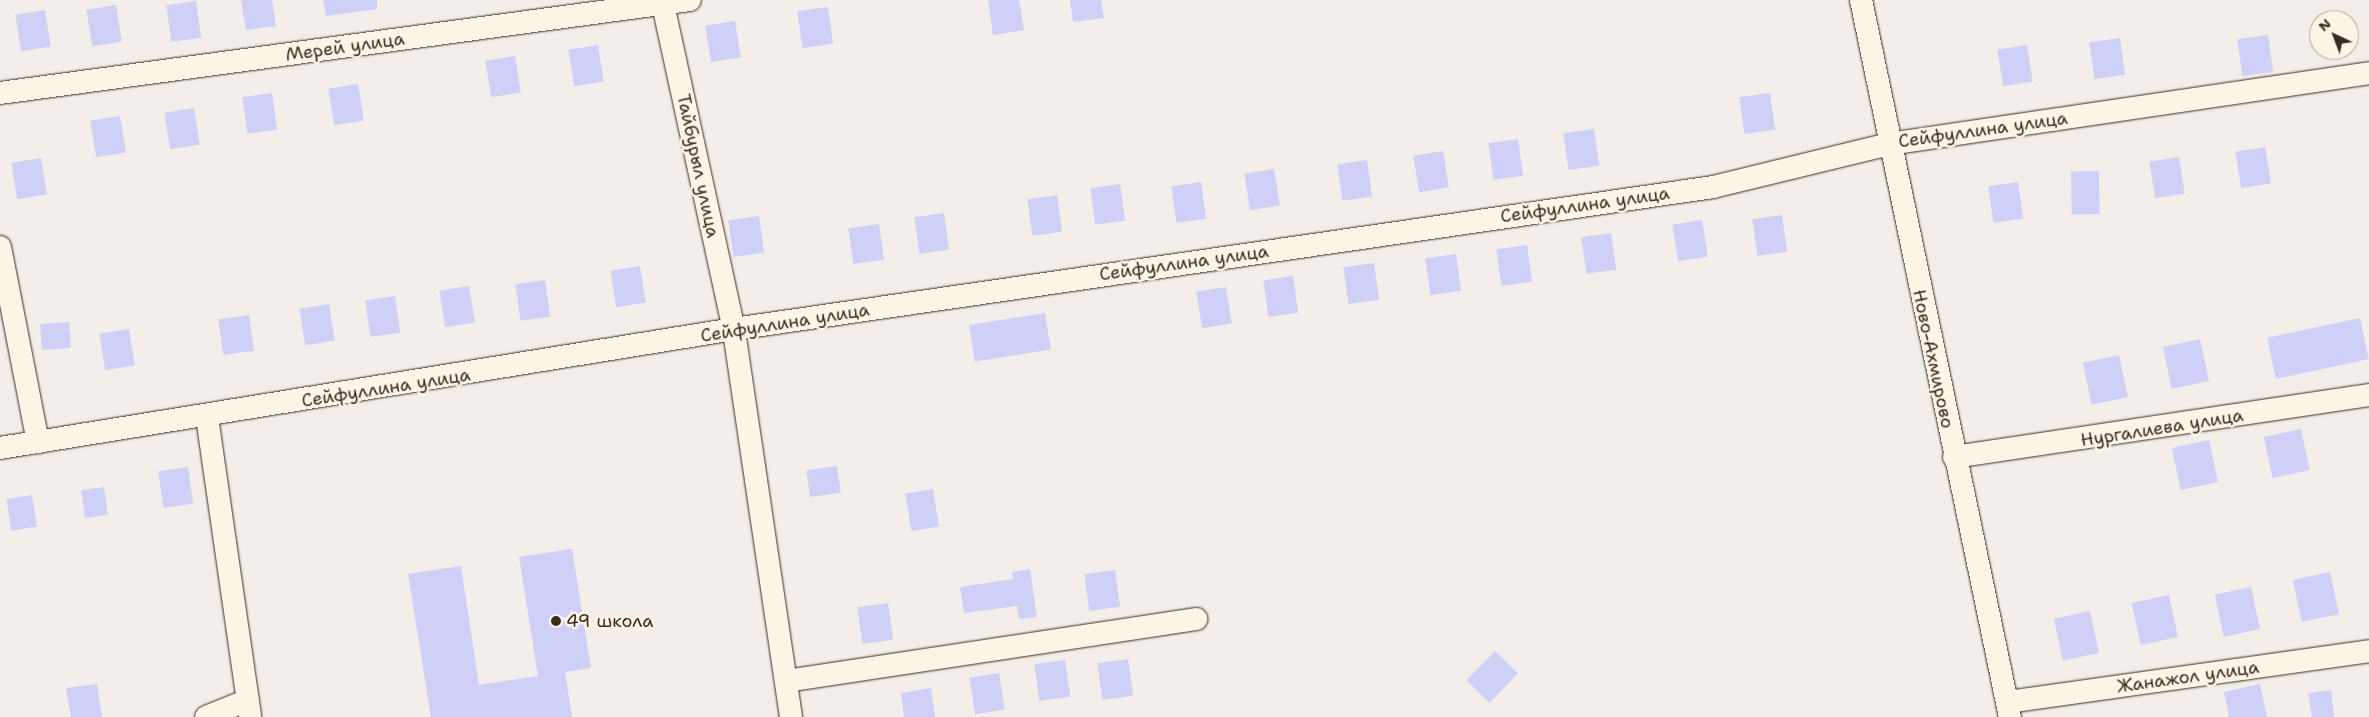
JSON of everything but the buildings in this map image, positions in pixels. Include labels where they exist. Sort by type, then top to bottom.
[{"type":"street","name":"Мерей улица","points":[[0,93],[662,2],[690,0]]},
{"type":"street","name":"Ново-Ахмирово","points":[[1860,0],[1954,457],[2009,710]]},
{"type":"street","name":"Тайбурыл улица","points":[[662,2],[734,331],[791,717]]},
{"type":"street","name":"Сейфуллина улица","points":[[0,448],[207,417],[734,331],[1713,187],[1889,144],[2369,73]]},
{"type":"street","points":[[0,247],[38,442]]},
{"type":"street","name":"Нургалиева улица","points":[[1954,457],[2369,395]]},
{"type":"street","points":[[206,717],[249,708],[207,417]]},
{"type":"street","points":[[786,681],[1196,619]]},
{"type":"street","name":"Жанажол улица","points":[[2009,710],[2369,651]]},
{"type":"place","name":"49 школа","points":[[556,621]]}]
